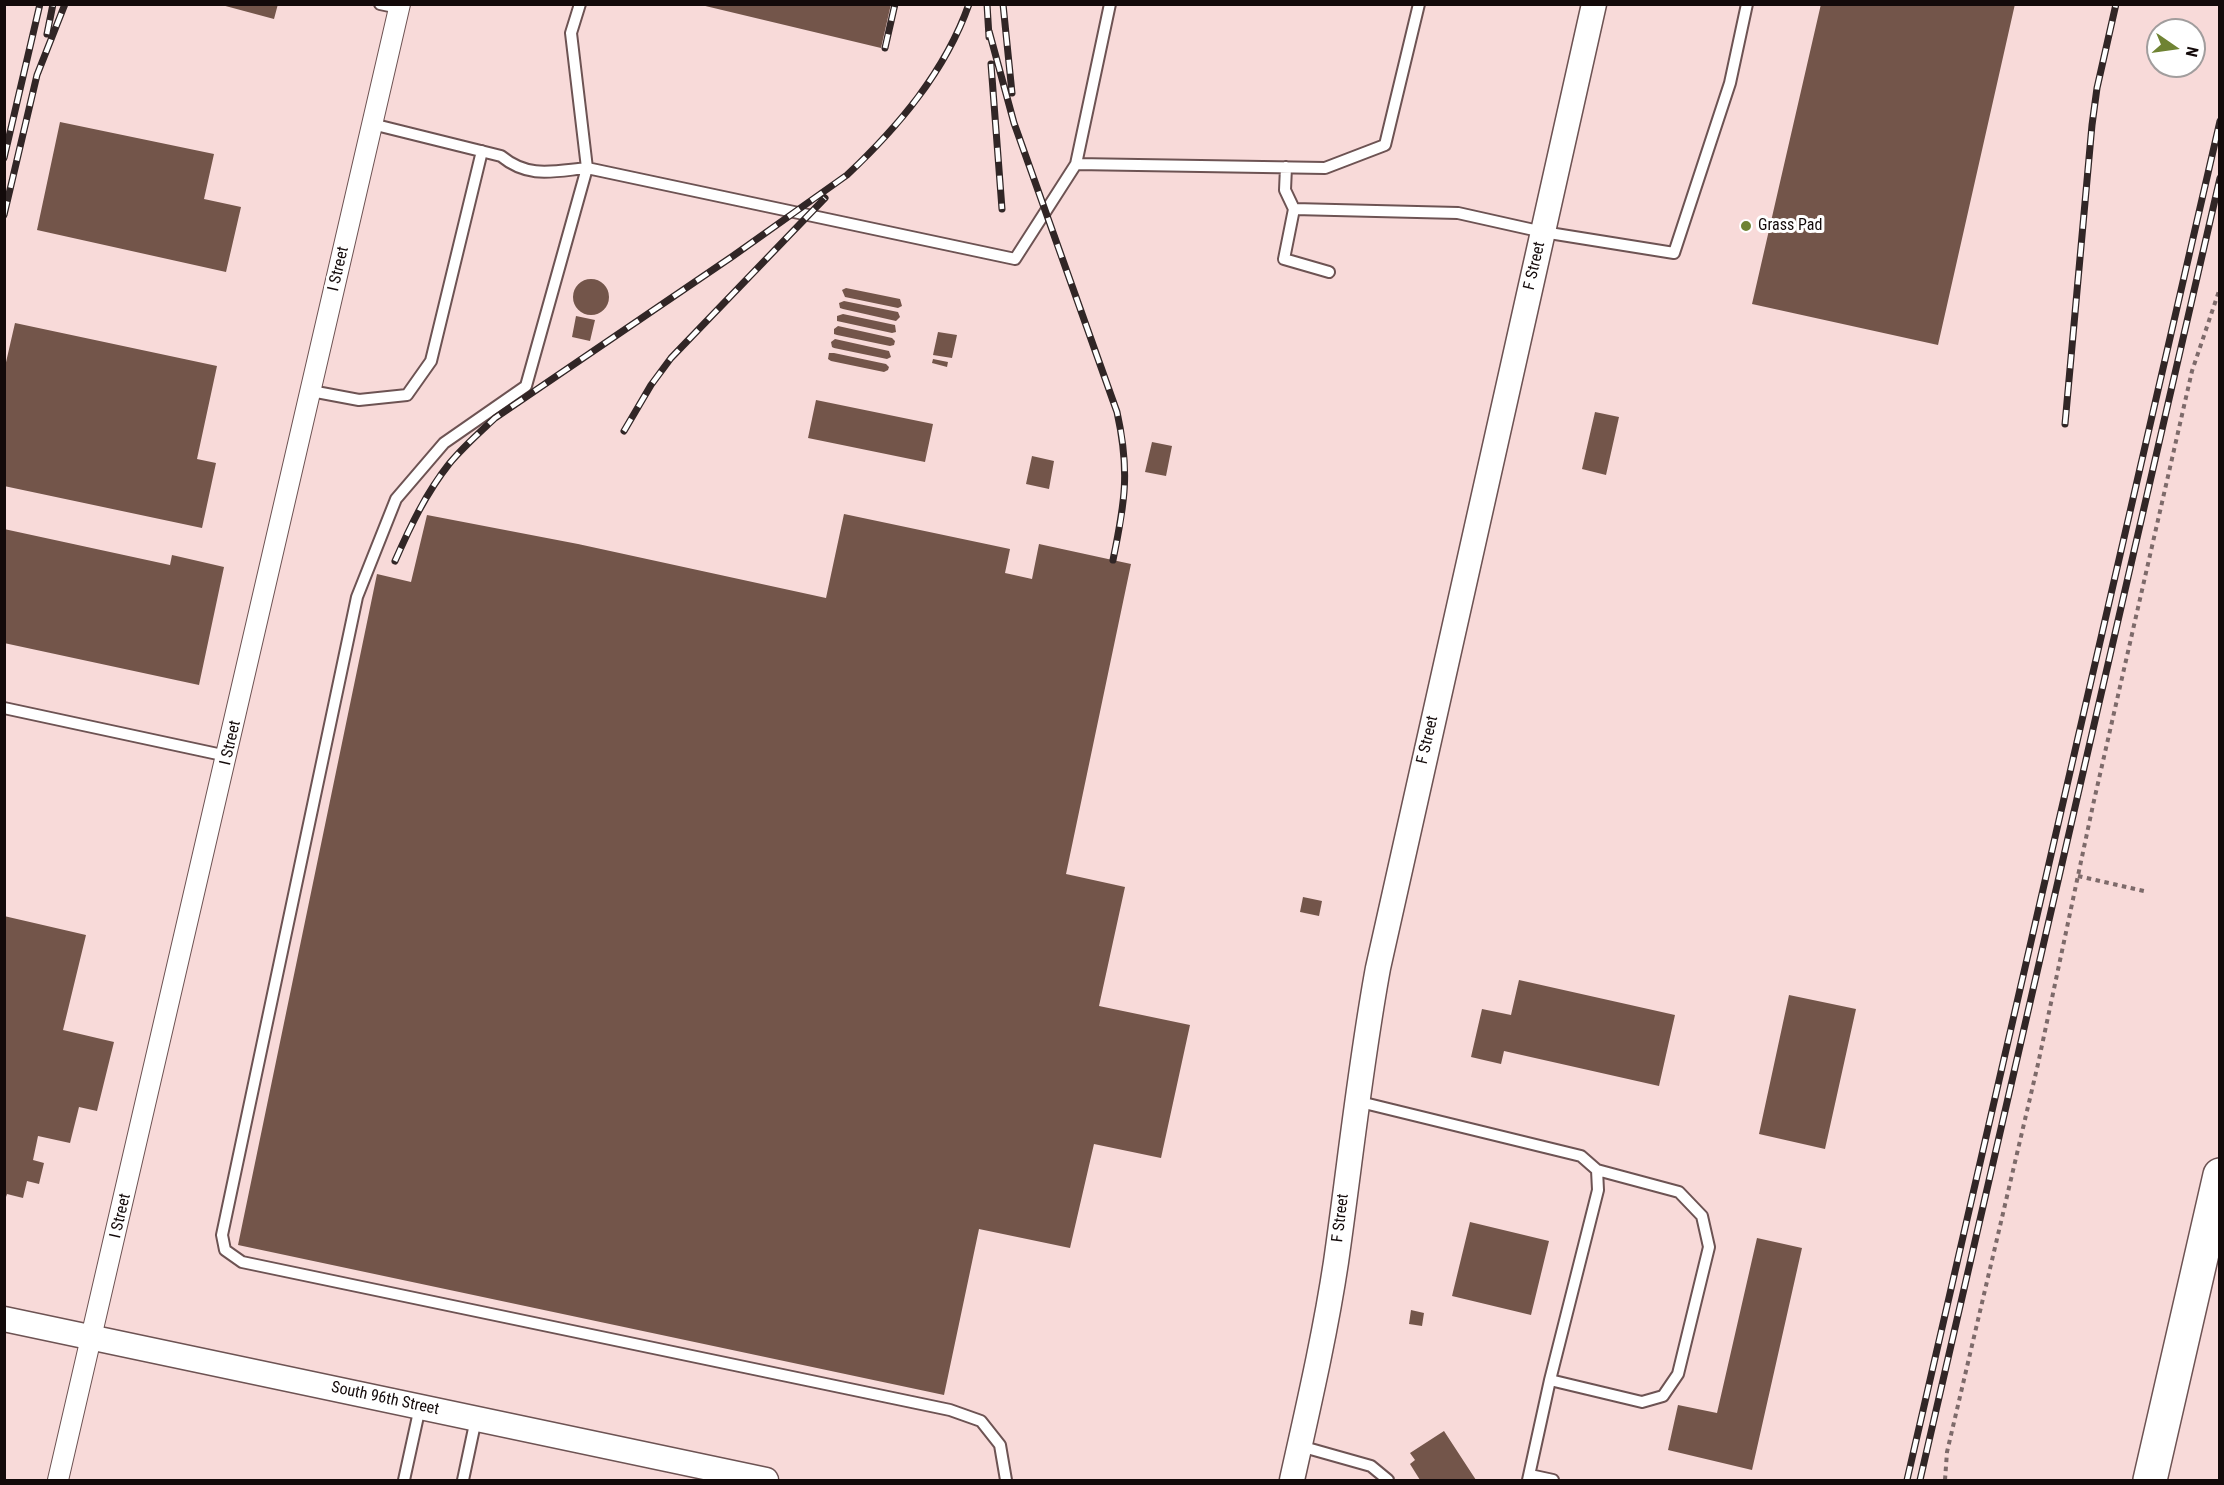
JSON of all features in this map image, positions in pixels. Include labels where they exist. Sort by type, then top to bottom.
[{"type":"highway","points":[[2150,1480],[2220,1175]]},
{"type":"street","name":"F Street","points":[[1292,1480],[1323,1340],[1336,1262],[1356,1101],[1378,968],[1594,4]]},
{"type":"street","name":"I Street","points":[[58,1480],[93,1337],[372,124],[393,6]]},
{"type":"street","name":"South 96th Street","points":[[4,1319],[766,1480]]},
{"type":"lane","points":[[571,4],[571,33],[587,168],[526,386],[444,443],[396,499],[357,597],[222,1235],[225,1250],[242,1262],[950,1410],[981,1421],[1000,1445],[1006,1480]]},
{"type":"lane","points":[[571,33],[580,4]]},
{"type":"lane","points":[[372,124],[501,156],[514,167],[537,173],[587,168],[1015,259],[1076,164],[1110,4]]},
{"type":"lane","points":[[1076,164],[1326,168],[1385,145],[1419,4]]},
{"type":"lane","points":[[1294,209],[1458,213],[1543,232],[1674,253],[1730,83],[1747,4]]},
{"type":"lane","points":[[311,391],[359,400],[407,395],[431,361],[482,152]]},
{"type":"lane","points":[[1286,167],[1285,190],[1294,209],[1284,259],[1329,272]]},
{"type":"lane","points":[[4,708],[227,756]]},
{"type":"lane","points":[[1356,1101],[1581,1156],[1597,1170],[1679,1192],[1702,1216],[1708,1247],[1678,1374],[1663,1396],[1642,1402],[1551,1380]]},
{"type":"lane","points":[[1553,1480],[1529,1478],[1598,1190],[1597,1170]]},
{"type":"lane","points":[[404,1480],[420,1407]]},
{"type":"lane","points":[[463,1480],[476,1419]]},
{"type":"lane","points":[[1299,1446],[1371,1466],[1388,1480]]},
{"type":"path","points":[[1945,1480],[1947,1452],[2035,1075],[2192,371],[2220,288]]},
{"type":"path","points":[[2078,876],[2144,891]]},
{"type":"building","points":[[218,4],[278,4],[274,19]]},
{"type":"building","points":[[697,4],[891,4],[881,48]]},
{"type":"building","points":[[1821,4],[2015,4],[1938,345],[1752,304]]},
{"type":"building","points":[[60,122],[214,154],[204,199],[241,207],[226,272],[37,230]]},
{"type":"building","points":[[591,279],[604,284],[609,297],[604,310],[591,315],[578,310],[573,297],[578,284]]},
{"type":"building","points":[[846,288],[900,299],[902,306],[898,308],[845,297],[842,290]]},
{"type":"building","points":[[844,301],[898,312],[900,317],[896,321],[840,308],[839,303]]},
{"type":"building","points":[[843,314],[895,325],[896,332],[837,321],[837,316]]},
{"type":"building","points":[[576,316],[595,320],[590,341],[572,337]]},
{"type":"building","points":[[15,323],[217,366],[197,459],[216,463],[202,528],[4,486],[4,371]]},
{"type":"building","points":[[838,326],[892,338],[895,341],[894,345],[834,334],[834,329]]},
{"type":"building","points":[[938,332],[957,335],[952,358],[933,355]]},
{"type":"building","points":[[835,339],[889,351],[891,357],[887,359],[834,348],[831,342]]},
{"type":"building","points":[[829,353],[886,364],[889,367],[884,372],[831,361],[828,359]]},
{"type":"building","points":[[933,359],[948,362],[947,367],[932,363]]},
{"type":"building","points":[[816,400],[933,424],[925,462],[808,438]]},
{"type":"building","points":[[1595,412],[1619,417],[1606,475],[1582,469]]},
{"type":"building","points":[[1152,442],[1172,446],[1166,476],[1145,472]]},
{"type":"building","points":[[1032,456],[1054,461],[1049,489],[1026,484]]},
{"type":"building","points":[[844,514],[1010,549],[1005,573],[1032,579],[1039,544],[1131,564],[1066,874],[1125,887],[1099,1006],[1190,1025],[1161,1158],[1094,1144],[1070,1248],[979,1229],[944,1395],[238,1245],[377,574],[411,582],[427,515],[578,544],[826,598]]},
{"type":"building","points":[[4,529],[170,565],[172,555],[224,567],[199,685],[4,643]]},
{"type":"building","points":[[1303,897],[1322,901],[1319,916],[1300,912]]},
{"type":"building","points":[[4,916],[86,935],[63,1030],[114,1042],[97,1111],[79,1107],[70,1143],[38,1136],[33,1160],[44,1163],[39,1184],[27,1181],[23,1198],[7,1194],[5,1200]]},
{"type":"building","points":[[1519,980],[1675,1015],[1659,1086],[1504,1051],[1501,1064],[1471,1057],[1482,1009],[1511,1015]]},
{"type":"building","points":[[1789,995],[1856,1009],[1825,1149],[1759,1134]]},
{"type":"building","points":[[1470,1222],[1549,1241],[1531,1315],[1452,1296]]},
{"type":"building","points":[[1757,1238],[1802,1248],[1752,1470],[1668,1450],[1678,1405],[1717,1413]]},
{"type":"building","points":[[1411,1310],[1424,1313],[1422,1326],[1409,1324]]},
{"type":"building","points":[[1444,1431],[1476,1480],[1420,1480],[1410,1464],[1415,1460],[1410,1453]]},
{"type":"railway","points":[[4,158],[40,4]]},
{"type":"railway","points":[[47,34],[53,4]]},
{"type":"railway","points":[[4,215],[37,75],[65,4]]},
{"type":"railway","points":[[885,48],[895,4]]},
{"type":"railway","points":[[395,561],[419,511],[441,475],[460,452],[495,418],[733,256],[847,175],[866,157],[902,118],[933,75],[947,53],[969,4]]},
{"type":"railway","points":[[987,4],[989,37]]},
{"type":"railway","points":[[1003,4],[1012,93]]},
{"type":"railway","points":[[2065,424],[2092,125],[2097,88],[2116,4]]},
{"type":"railway","points":[[989,31],[1014,123],[1117,412],[1125,469],[1121,521],[1113,560]]},
{"type":"railway","points":[[991,64],[1002,209]]},
{"type":"railway","points":[[1907,1480],[2220,121]]},
{"type":"railway","points":[[1920,1480],[2220,178]]},
{"type":"railway","points":[[624,431],[651,385],[671,358],[825,198]]},
{"type":"place","name":"Grass Pad","points":[[1746,226]]}]
